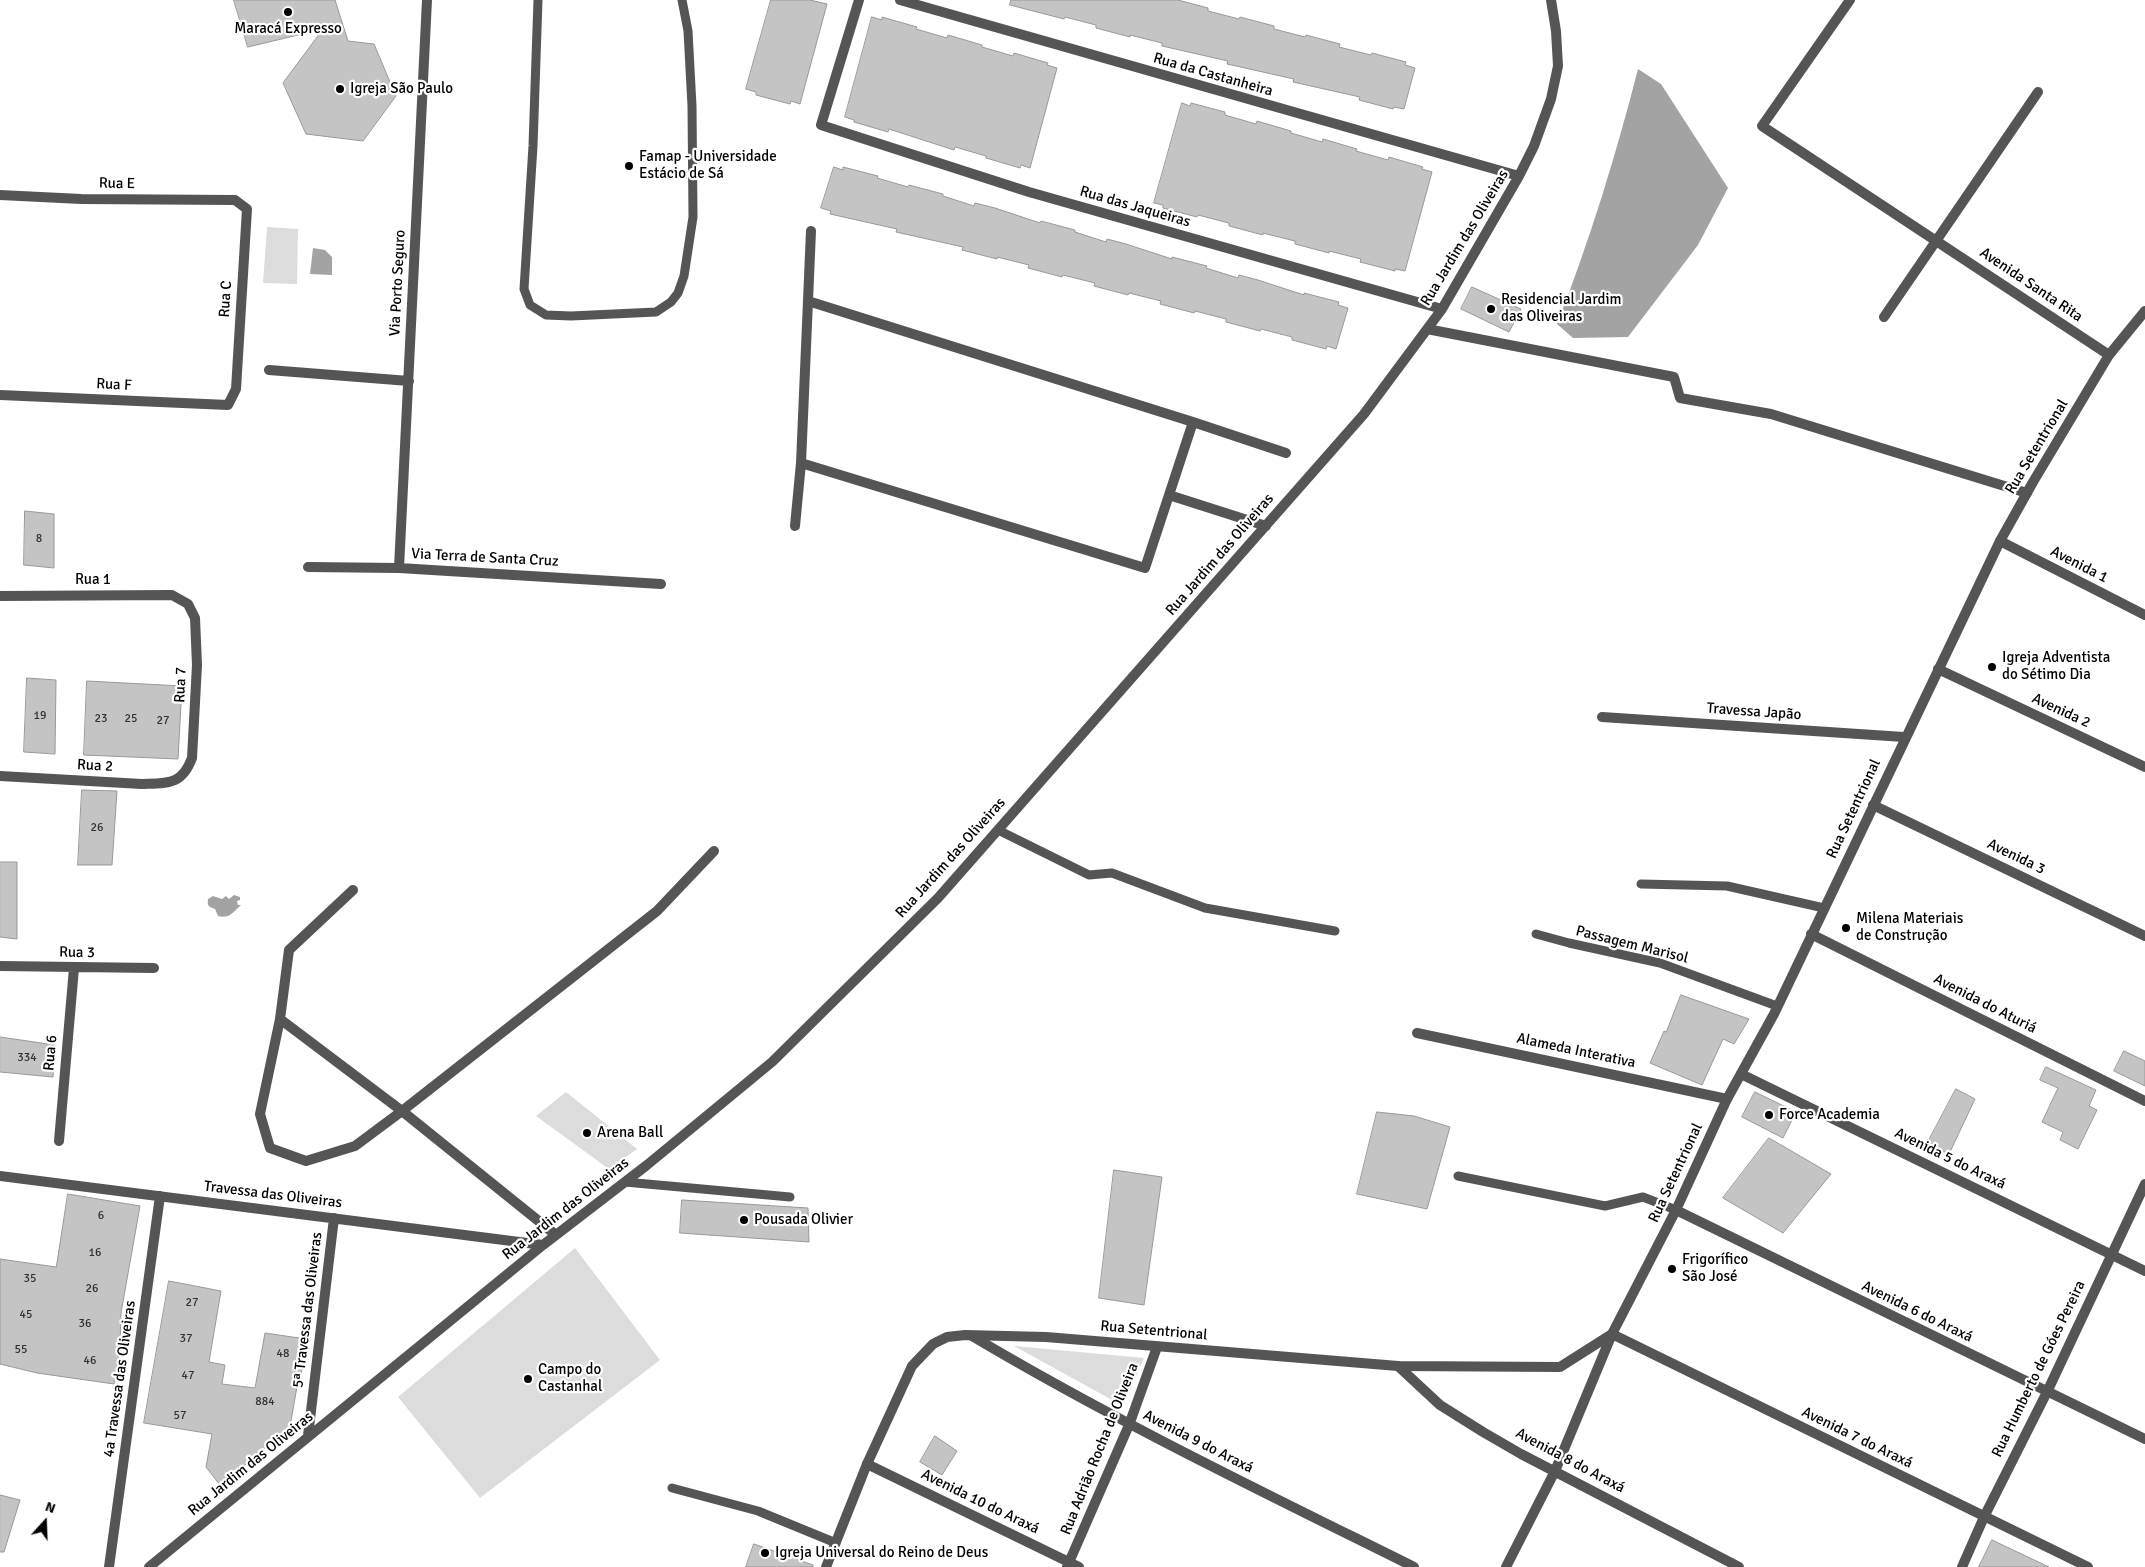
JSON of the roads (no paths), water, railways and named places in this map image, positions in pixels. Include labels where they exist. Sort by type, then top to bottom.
[{"type":"street","name":"Via Porto Seguro","points":[[398,568],[427,0]]},
{"type":"street","name":"Rua das Jaqueiras","points":[[858,0],[821,125],[1029,192],[1442,309]]},
{"type":"street","name":"Rua da Castanheira","points":[[900,0],[1519,176]]},
{"type":"street","name":"Rua Jardim das Oliveiras","points":[[149,1567],[543,1245],[772,1062],[938,898],[1364,414],[1442,309],[1519,176],[1534,146],[1551,100],[1558,66],[1556,31],[1551,0]]},
{"type":"street","name":"Avenida Santa Rita","points":[[1850,0],[1762,126],[2109,355]]},
{"type":"street","points":[[1884,317],[2038,92]]},
{"type":"street","name":"Rua E","points":[[0,195],[81,199],[235,200]]},
{"type":"street","name":"Rua C","points":[[228,404],[236,389],[247,209],[235,200]]},
{"type":"street","points":[[795,526],[801,463],[811,231]]},
{"type":"street","points":[[808,301],[1286,453]]},
{"type":"street","name":"Rua Setentrional","points":[[1506,1567],[1555,1470],[1612,1334],[1676,1210],[1728,1099],[1777,1006],[1904,737],[2000,541],[2109,355],[2145,310]]},
{"type":"street","points":[[1427,329],[1674,377],[1680,398],[1771,414],[2027,492]]},
{"type":"street","points":[[269,370],[408,381]]},
{"type":"street","name":"Rua F","points":[[0,395],[228,404]]},
{"type":"street","points":[[801,463],[1145,568],[1193,422]]},
{"type":"street","points":[[1169,495],[1266,526]]},
{"type":"street","name":"Avenida 1","points":[[2000,541],[2145,616]]},
{"type":"street","name":"Via Terra de Santa Cruz","points":[[308,567],[398,568],[661,584]]},
{"type":"street","name":"Rua 1","points":[[0,596],[164,594],[172,595],[185,602]]},
{"type":"street","name":"Rua 7","points":[[185,602],[196,618],[193,746],[192,758],[186,772]]},
{"type":"street","name":"Avenida 2","points":[[1938,670],[2145,768]]},
{"type":"street","name":"Travessa Japão","points":[[1602,717],[1904,737]]},
{"type":"street","name":"Rua 2","points":[[0,776],[162,783],[178,780],[186,772]]},
{"type":"street","name":"Avenida 3","points":[[1873,805],[2145,936]]},
{"type":"street","points":[[353,890],[289,950],[280,1019],[260,1114],[270,1148],[306,1161],[355,1146],[402,1111],[657,910],[714,851]]},
{"type":"street","name":"Avenida do Aturiá","points":[[1811,934],[2145,1101]]},
{"type":"street","name":"Rua 3","points":[[0,966],[154,968]]},
{"type":"street","name":"Rua 6","points":[[59,1141],[74,968]]},
{"type":"street","points":[[280,1019],[402,1111],[556,1235]]},
{"type":"street","name":"Alameda Interativa","points":[[1418,1033],[1728,1099]]},
{"type":"street","name":"Avenida 5 do Araxá","points":[[1741,1074],[2145,1271]]},
{"type":"street","name":"Travessa das Oliveiras","points":[[0,1176],[543,1245]]},
{"type":"street","name":"Rua Humberto de Góes Pereira","points":[[1962,1567],[1984,1517],[2047,1392],[2145,1184]]},
{"type":"street","name":"4a Travessa das Oliveiras","points":[[109,1567],[160,1196]]},
{"type":"street","name":"Avenida 6 do Araxá","points":[[1676,1210],[2145,1439]]},
{"type":"street","name":"5ª Travessa das Oliveiras","points":[[308,1436],[334,1218]]},
{"type":"street","name":"Rua Setentrional","points":[[826,1567],[867,1464],[912,1366],[926,1350],[939,1340],[956,1336],[1046,1337],[1398,1366],[1560,1367],[1612,1334]]},
{"type":"street","name":"Avenida 7 do Araxá","points":[[1612,1334],[2088,1567]]},
{"type":"street","name":"Avenida 9 do Araxá","points":[[972,1336],[1130,1424],[1414,1567]]},
{"type":"street","name":"Rua Adrião Rocha de Oliveira","points":[[1068,1564],[1130,1424],[1158,1347]]},
{"type":"street","name":"Avenida 8 do Araxá","points":[[1398,1366],[1440,1405],[1453,1414],[1521,1454],[1739,1567]]},
{"type":"street","name":"Avenida 10 do Araxá","points":[[867,1464],[1068,1564],[1079,1567]]},
{"type":"lane","points":[[538,0],[533,146],[524,290],[530,305],[546,315],[571,316],[656,312],[671,302],[678,293],[684,276],[693,217],[692,96],[688,31],[682,0]]},
{"type":"lane","points":[[998,830],[1089,875],[1112,873],[1205,908],[1335,931]]},
{"type":"lane","points":[[1641,884],[1727,886],[1824,908]]},
{"type":"lane","name":"Passagem Marisol","points":[[1536,934],[1569,943],[1660,962],[1777,1006]]},
{"type":"lane","points":[[1458,1176],[1605,1206],[1643,1198],[1676,1210]]},
{"type":"lane","points":[[624,1182],[790,1197]]},
{"type":"lane","points":[[672,1488],[758,1511],[836,1543]]},
{"type":"place","name":"Maracá Expresso","points":[[288,12]]},
{"type":"place","name":"Igreja São Paulo","points":[[340,89]]},
{"type":"place","name":"Famap - Universidade Estácio de Sá","points":[[629,166]]},
{"type":"place","name":"Residencial Jardim das Oliveiras","points":[[1491,309]]},
{"type":"place","name":"Igreja Adventista do Sétimo Dia","points":[[1992,667]]},
{"type":"place","name":"Milena Materiais de Construção","points":[[1846,928]]},
{"type":"place","name":"Force Academia","points":[[1769,1115]]},
{"type":"place","name":"Arena Ball","points":[[587,1133]]},
{"type":"place","name":"Pousada Olivier","points":[[744,1220]]},
{"type":"place","name":"Frigorífico São José","points":[[1672,1269]]},
{"type":"place","name":"Campo do Castanhal","points":[[528,1379]]},
{"type":"place","name":"Igreja Universal do Reino de Deus","points":[[765,1553]]}]
